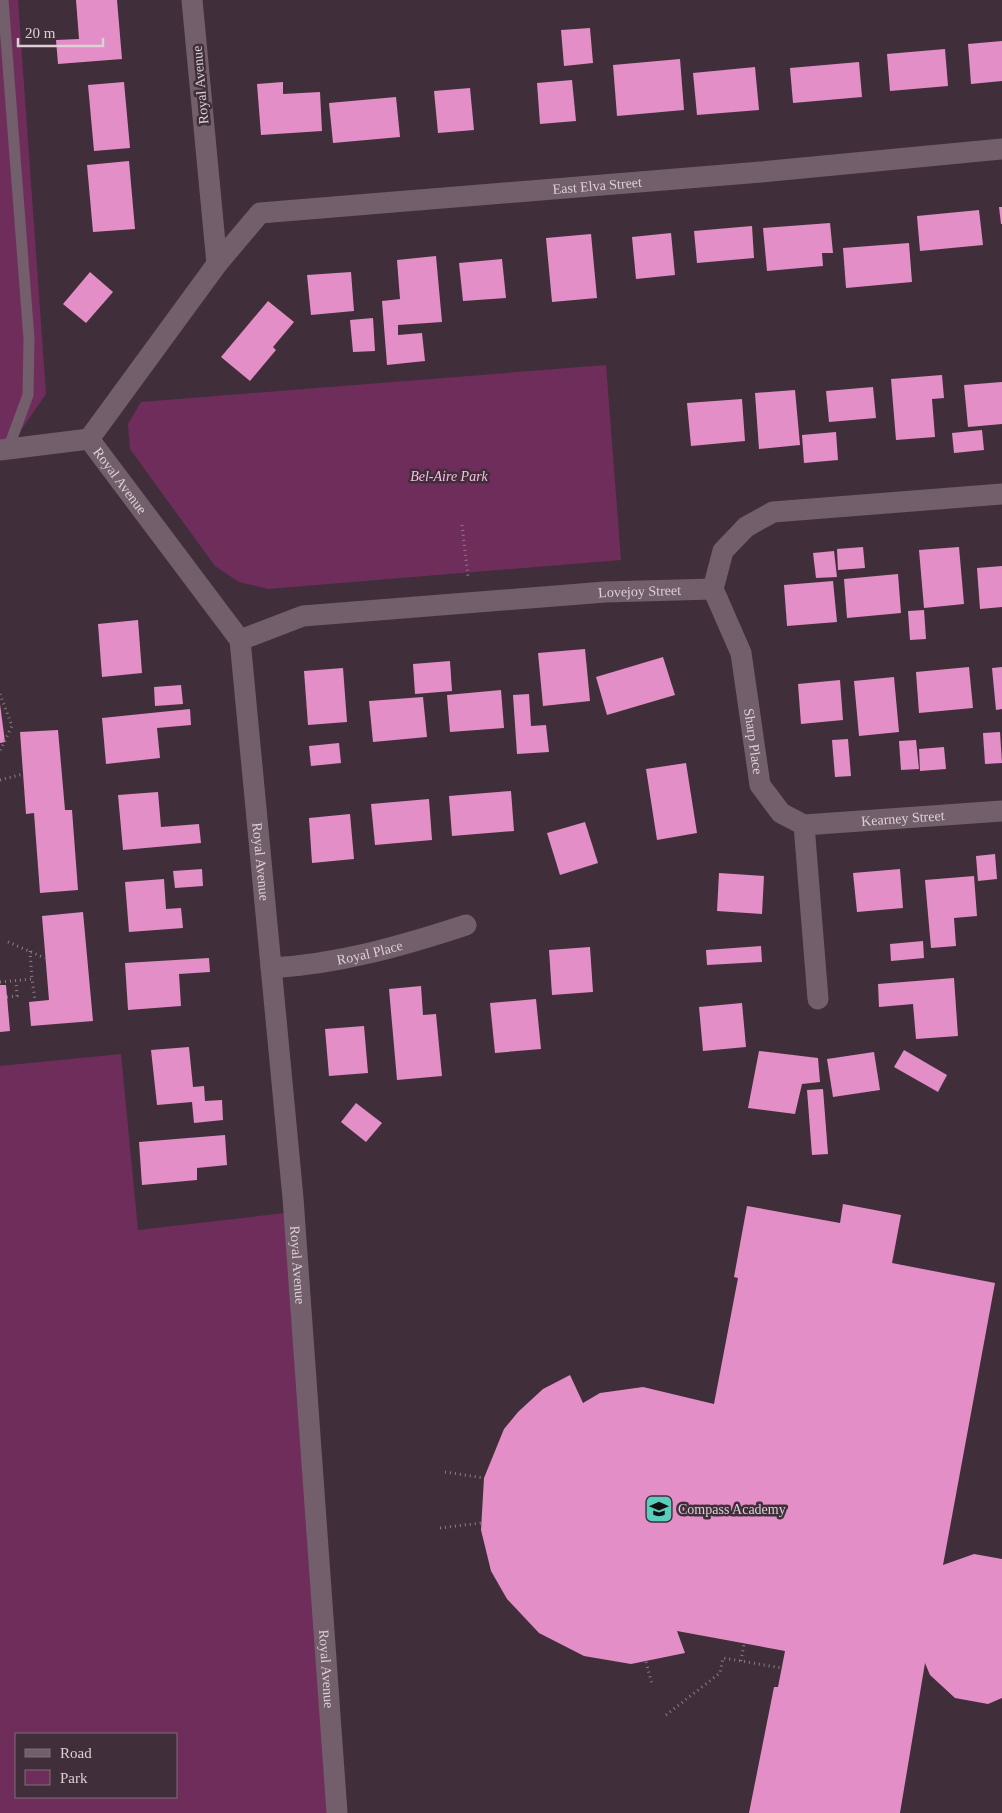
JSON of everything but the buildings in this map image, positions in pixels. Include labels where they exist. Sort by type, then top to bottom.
[{"type":"street","name":"Royal Avenue","points":[[192,0],[217,264],[89,439],[240,640],[293,1198],[336,1813]]},
{"type":"street","name":"East Elva Street","points":[[217,264],[260,212],[751,172],[1002,149]]},
{"type":"street","points":[[4,450],[89,439]]},
{"type":"street","points":[[713,589],[724,551],[746,527],[773,512],[1002,494]]},
{"type":"street","name":"Lovejoy Street","points":[[240,640],[303,616],[604,592],[713,589]]},
{"type":"street","name":"Sharp Place","points":[[713,589],[741,653],[760,785],[781,813],[804,825]]},
{"type":"street","name":"Kearney Street","points":[[804,825],[1002,811]]},
{"type":"street","points":[[804,825],[818,999]]},
{"type":"street","name":"Royal Place","points":[[271,968],[310,966],[388,950],[466,925]]},
{"type":"lane","points":[[3,0],[28,339],[28,395],[4,450]]},
{"type":"path","points":[[462,525],[468,577]]},
{"type":"path","points":[[0,694],[12,726],[0,751]]},
{"type":"path","points":[[0,780],[23,774]]},
{"type":"path","points":[[8,942],[45,958]]},
{"type":"path","points":[[30,951],[34,1000]]},
{"type":"path","points":[[0,982],[32,979]]},
{"type":"path","points":[[7,997],[17,996],[16,981]]},
{"type":"path","points":[[445,1472],[484,1478]]},
{"type":"path","points":[[440,1528],[481,1523]]},
{"type":"path","points":[[741,1661],[744,1644]]},
{"type":"path","points":[[666,1715],[720,1673],[724,1658],[782,1668]]},
{"type":"path","points":[[646,1662],[652,1684]]},
{"type":"green space","points":[[0,0],[18,0],[46,394],[8,449],[0,450]]},
{"type":"green space","name":"Bel-Aire Park","points":[[606,365],[621,560],[268,589],[239,582],[215,566],[130,449],[128,424],[141,402]]},
{"type":"green space","points":[[121,1054],[138,1230],[294,1212],[337,1813],[0,1813],[0,1066]]},
{"type":"place","name":"Compass Academy","points":[[659,1509]]}]
